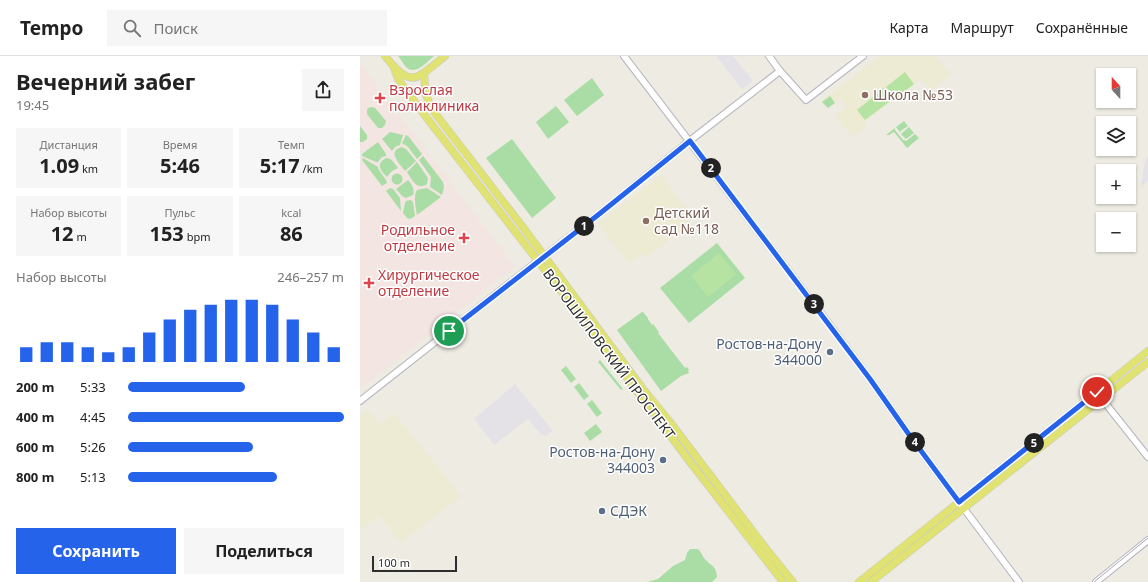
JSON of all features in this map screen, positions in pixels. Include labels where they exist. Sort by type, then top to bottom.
[{"type":"main road","points":[[384,56],[394,68],[409,78],[416,78],[443,57]]},
{"type":"main road","points":[[624,56],[866,373],[910,436],[1019,582]]},
{"type":"main road","points":[[769,56],[780,71],[806,100],[863,56]]},
{"type":"main road","name":"ВОРОШИЛОВСКИЙ ПРОСПЕКТ","points":[[394,68],[398,79],[416,104],[783,582]]},
{"type":"main road","points":[[360,401],[780,71]]},
{"type":"main road","name":"ВОРОШИЛОВСКИЙ ПРОСПЕКТ","points":[[424,73],[425,88],[429,104],[643,389],[793,582]]},
{"type":"main road","points":[[871,582],[961,505],[1148,351]]},
{"type":"main road","points":[[859,582],[1102,399],[1148,362]]},
{"type":"main road","points":[[1102,399],[1148,458]]},
{"type":"main road","points":[[1096,582],[1148,540]]},
{"type":"shaded area","points":[[716,56],[733,56],[753,81],[742,89]]},
{"type":"shaded area","name":"Школа №53","points":[[880,56],[935,56],[951,75],[931,91],[921,79],[865,122],[867,126],[852,137],[835,116],[846,107],[840,99],[828,109],[821,101]]},
{"type":"shaded area","points":[[360,63],[515,267],[360,389]]},
{"type":"shaded area","points":[[1148,157],[1148,181],[1141,186],[1145,160]]},
{"type":"shaded area","name":"Детский сад №118","points":[[661,175],[694,218],[685,225],[686,227],[646,258],[642,253],[629,264],[598,224]]},
{"type":"shaded area","points":[[515,384],[553,431],[546,436],[540,434],[528,419],[494,445],[474,419]]},
{"type":"shaded area","points":[[367,409],[379,424],[394,413],[461,496],[401,543],[379,515],[360,530],[360,415]]},
{"type":"green space","points":[[398,56],[434,56],[421,67],[413,70],[406,67]]},
{"type":"green space","points":[[905,72],[914,84],[895,99],[886,87]]},
{"type":"green space","points":[[592,78],[604,95],[577,116],[564,100]]},
{"type":"green space","points":[[884,88],[893,99],[865,120],[857,110]]},
{"type":"green space","points":[[830,96],[835,103],[828,108],[822,102]]},
{"type":"green space","points":[[556,106],[569,122],[548,139],[536,122]]},
{"type":"green space","points":[[368,108],[375,108],[386,121],[382,128],[378,128],[367,114]]},
{"type":"green space","points":[[904,121],[908,126],[900,132],[896,127]]},
{"type":"green space","points":[[360,126],[367,135],[367,139],[363,142],[360,142]]},
{"type":"green space","points":[[909,127],[914,133],[906,139],[901,134]]},
{"type":"green space","points":[[895,128],[903,140],[906,141],[915,134],[919,138],[907,148],[894,132],[886,135]]},
{"type":"green space","points":[[390,132],[403,135],[400,145],[395,147],[392,151],[382,139]]},
{"type":"green space","points":[[406,135],[422,154],[417,159],[408,147],[402,143]]},
{"type":"green space","points":[[512,139],[556,198],[532,218],[486,158]]},
{"type":"green space","points":[[378,142],[386,156],[382,157],[378,162],[376,162],[362,156],[362,154]]},
{"type":"green space","points":[[402,147],[406,149],[416,161],[405,171],[395,155],[395,151]]},
{"type":"green space","points":[[423,156],[443,182],[444,187],[442,195],[430,187],[431,177],[419,160]]},
{"type":"green space","points":[[363,158],[378,167],[387,183],[382,186],[362,160]]},
{"type":"green space","points":[[386,158],[391,160],[398,168],[392,171],[387,177],[380,168],[381,163]]},
{"type":"green space","points":[[417,162],[428,178],[427,184],[423,186],[415,184],[407,172]]},
{"type":"green space","points":[[395,174],[399,174],[401,175],[401,183],[395,184],[392,181],[392,177]]},
{"type":"green space","points":[[408,180],[413,187],[414,193],[406,198],[396,189]]},
{"type":"green space","points":[[390,188],[393,189],[400,198],[401,211],[386,191]]},
{"type":"green space","points":[[427,188],[441,197],[417,215],[415,202],[416,192],[417,190]]},
{"type":"green space","points":[[411,200],[413,202],[415,216],[410,219],[403,213],[406,201]]},
{"type":"green space","points":[[717,243],[745,278],[689,323],[660,288]]},
{"type":"green space","points":[[719,253],[736,274],[708,297],[691,276]]},
{"type":"green space","points":[[642,312],[652,325],[653,324],[659,332],[658,333],[685,368],[687,367],[689,370],[689,373],[681,376],[661,391],[617,330]]},
{"type":"green space","points":[[600,360],[623,389],[621,390],[598,362]]},
{"type":"green space","points":[[566,366],[576,379],[571,383],[561,370]]},
{"type":"green space","points":[[579,383],[589,396],[584,400],[574,387]]},
{"type":"green space","points":[[592,400],[602,413],[597,417],[587,404]]},
{"type":"green space","points":[[596,424],[602,432],[590,441],[584,433]]},
{"type":"green space","points":[[690,549],[698,549],[704,558],[716,570],[717,577],[712,582],[647,582],[658,579],[673,566],[685,560]]},
{"type":"tram line","points":[[1094,582],[1148,538]]},
{"type":"place","name":"Школа №53","points":[[865,95]]},
{"type":"place","name":"Взрослая поликлиника","points":[[380,98]]},
{"type":"place","name":"Детский сад №118","points":[[646,221]]},
{"type":"place","name":"Родильное отделение","points":[[464,238]]},
{"type":"place","name":"Хирургическое отделение","points":[[369,283]]},
{"type":"place","name":"Ростов-на-Дону 344000","points":[[830,352]]},
{"type":"place","name":"Ростов-на-Дону 344003","points":[[663,460]]},
{"type":"place","name":"СДЭК","points":[[602,511]]},
{"type":"route","points":[[449,331],[690,141],[870,379],[959,502],[1097,392]]}]
